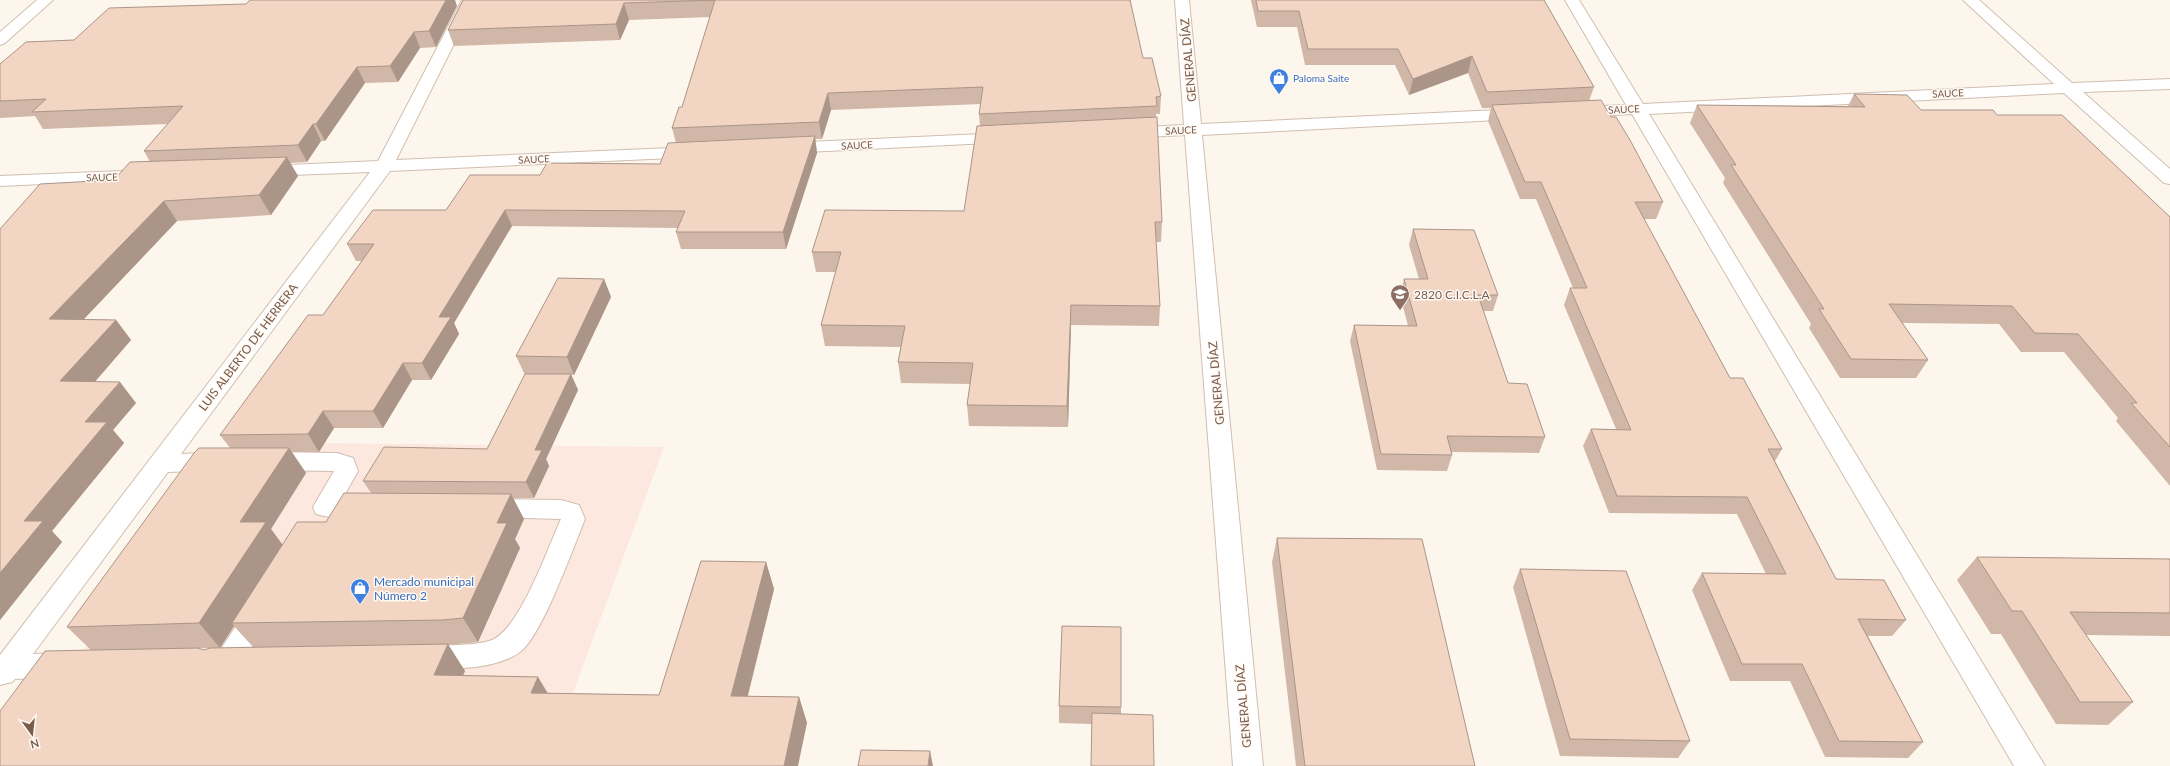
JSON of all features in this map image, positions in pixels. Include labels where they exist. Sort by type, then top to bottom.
[{"type":"street","points":[[0,40],[46,0]]},
{"type":"street","name":"LUIS ALBERTO DE HERRERA","points":[[4,672],[384,166],[469,0]]},
{"type":"street","name":"GENERAL DÍAZ","points":[[1182,0],[1195,130],[1248,766]]},
{"type":"street","points":[[1572,0],[2030,766]]},
{"type":"street","points":[[1970,0],[2170,179]]},
{"type":"street","name":"SAUCE","points":[[1566,112],[2170,84]]},
{"type":"street","name":"SAUCE","points":[[1115,133],[1534,114]]},
{"type":"street","name":"SAUCE","points":[[766,149],[1020,137]]},
{"type":"street","name":"SAUCE","points":[[251,171],[710,152]]},
{"type":"street","name":"SAUCE","points":[[0,181],[165,175]]},
{"type":"street","points":[[161,463],[329,462],[344,464],[346,471],[319,517],[388,508]]},
{"type":"street","points":[[399,658],[459,658],[484,654],[511,644],[527,622],[573,518],[570,512],[561,509],[467,508]]},
{"type":"street","points":[[259,662],[216,663],[274,588]]},
{"type":"street","points":[[4,672],[89,663]]},
{"type":"shaded area","name":"Mercado municipal Número 2","points":[[233,442],[664,447],[546,766],[0,766]]},
{"type":"building","points":[[250,0],[446,0],[429,31],[414,32],[390,66],[357,67],[316,124],[313,124],[298,145],[144,151],[183,106],[32,112],[46,99],[0,101],[0,64],[26,42],[74,40],[109,8],[246,4]]},
{"type":"building","points":[[463,0],[715,0],[624,3],[616,24],[448,30]]},
{"type":"building","points":[[715,0],[1130,0],[1143,58],[1152,58],[1161,96],[1156,97],[1157,106],[979,114],[983,87],[828,93],[819,122],[672,128],[679,107],[682,107]]},
{"type":"building","points":[[1256,0],[1544,0],[1594,87],[1487,92],[1472,56],[1413,79],[1398,49],[1308,49],[1299,11],[1258,11]]},
{"type":"building","points":[[1854,94],[1907,95],[1921,110],[1993,110],[1997,115],[2062,115],[2170,217],[2170,447],[2131,403],[2137,403],[2078,334],[2035,333],[2012,306],[1889,304],[1928,360],[1851,359],[1819,309],[1824,309],[1731,165],[1736,165],[1697,105],[1865,107]]},
{"type":"building","points":[[1601,100],[1611,117],[1616,117],[1630,140],[1663,202],[1635,202],[1730,378],[1743,378],[1782,449],[1768,449],[1836,579],[1884,580],[1906,620],[1858,619],[1923,742],[1839,741],[1802,664],[1742,664],[1702,573],[1786,574],[1747,497],[1617,496],[1591,429],[1631,430],[1570,288],[1587,288],[1541,182],[1525,182],[1492,105]]},
{"type":"building","points":[[1157,117],[1162,222],[1155,222],[1160,306],[1071,305],[1067,406],[967,405],[973,363],[898,362],[905,326],[821,325],[841,252],[812,252],[825,210],[964,211],[977,126]]},
{"type":"building","points":[[815,136],[783,232],[676,232],[685,211],[505,210],[439,317],[451,317],[422,363],[403,363],[373,411],[323,411],[308,434],[220,435],[308,315],[323,315],[374,244],[347,244],[373,210],[446,210],[470,175],[540,175],[547,163],[660,164],[668,143]]},
{"type":"building","points":[[287,157],[259,195],[164,201],[49,319],[116,320],[60,381],[120,382],[85,422],[107,422],[24,521],[43,521],[0,573],[0,229],[40,184],[114,180],[130,162]]},
{"type":"building","points":[[1413,229],[1474,230],[1498,295],[1478,295],[1508,383],[1527,384],[1545,437],[1447,436],[1452,455],[1381,454],[1354,325],[1417,326],[1404,279],[1428,279]]},
{"type":"building","points":[[558,278],[604,279],[567,357],[516,356]]},
{"type":"building","points":[[525,374],[571,374],[535,450],[542,450],[526,482],[363,481],[384,447],[487,449]]},
{"type":"building","points":[[199,448],[289,448],[240,522],[266,522],[199,623],[67,627],[194,453]]},
{"type":"building","points":[[344,493],[511,494],[497,523],[507,523],[463,618],[443,620],[232,623],[297,522],[326,522]]},
{"type":"building","points":[[1277,538],[1422,539],[1475,766],[1305,766]]},
{"type":"building","points":[[1977,557],[2170,559],[2170,613],[2070,612],[2133,702],[2080,702],[2022,611],[2012,611]]},
{"type":"building","points":[[701,561],[766,562],[731,696],[799,697],[784,766],[0,766],[0,711],[45,651],[198,648],[204,650],[210,648],[448,644],[434,675],[538,677],[531,693],[659,695]]},
{"type":"building","points":[[1520,569],[1626,571],[1690,741],[1570,739]]},
{"type":"building","points":[[1062,626],[1121,627],[1121,707],[1059,706]]},
{"type":"building","points":[[1092,713],[1153,715],[1154,766],[1091,766]]},
{"type":"building","points":[[861,750],[930,751],[928,766],[858,766]]},
{"type":"place","name":"Paloma Saite","points":[[1279,95]]},
{"type":"place","name":"2820 C.I.C.L.A","points":[[1400,311]]},
{"type":"place","name":"Mercado municipal Número 2","points":[[360,605]]}]
